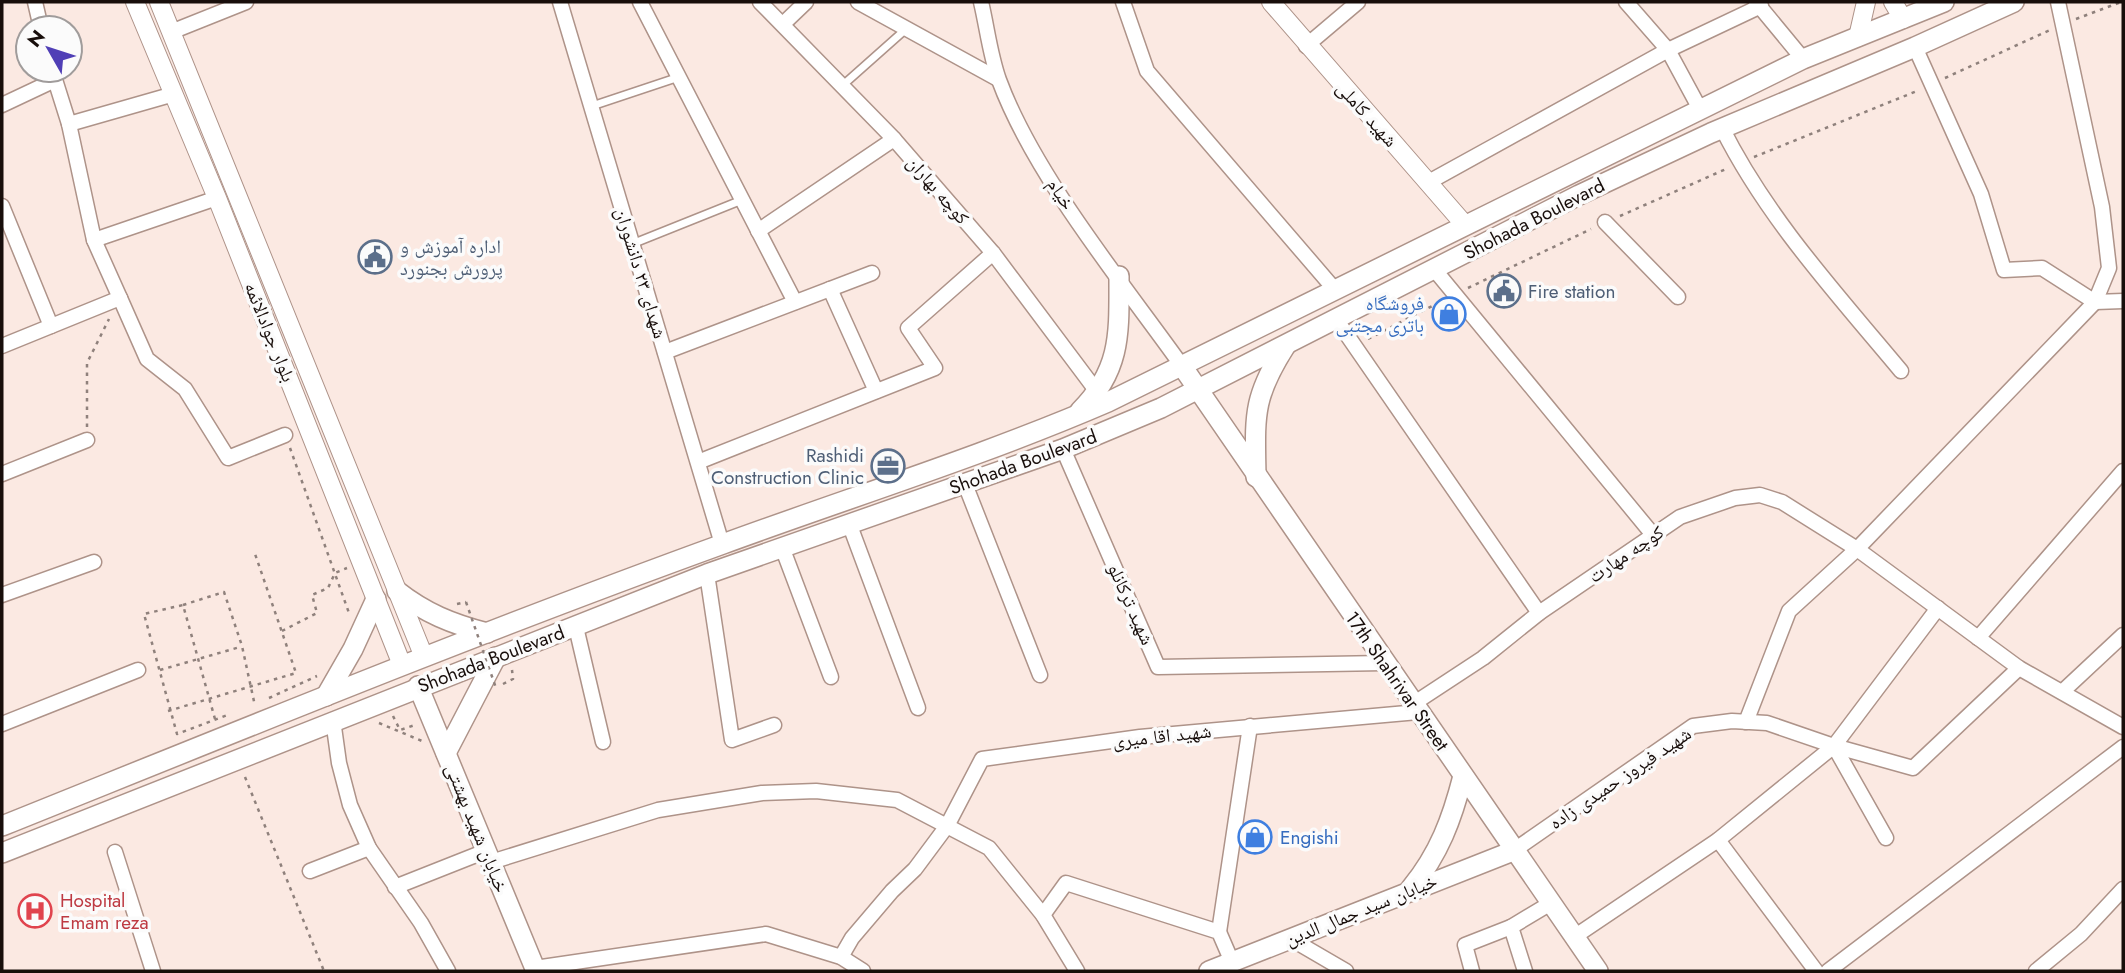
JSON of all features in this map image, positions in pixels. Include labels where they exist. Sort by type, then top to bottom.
[{"type":"main road","name":"Shohada Boulevard","points":[[2,827],[257,713],[326,696],[722,544],[1073,418],[1096,401],[1182,366],[1803,60],[1944,2]]},
{"type":"main road","name":"Shohada Boulevard","points":[[2,853],[418,686],[707,574],[1063,449],[1101,433],[1196,390],[1434,269],[1722,128],[2014,2]]},
{"type":"main road","points":[[1903,19],[1915,47]]},
{"type":"main road","points":[[1101,433],[1104,419],[1096,401],[1111,368],[1119,337],[1119,276]]},
{"type":"main road","points":[[1250,332],[1249,346],[1261,357]]},
{"type":"main road","points":[[1256,477],[1258,396],[1267,375],[1288,343]]},
{"type":"main road","name":"17th Shahrivar Street","points":[[1182,366],[1598,971]]},
{"type":"main road","points":[[397,591],[422,610],[454,625],[486,633]]},
{"type":"main road","points":[[326,696],[376,599]]},
{"type":"main road","points":[[418,686],[424,657]]},
{"type":"main road","points":[[446,753],[496,657]]},
{"type":"main road","name":"خیابان شهید بهشتی","points":[[402,665],[418,686],[535,970]]},
{"type":"main road","points":[[1409,890],[1432,863],[1447,831],[1463,776]]},
{"type":"main road","name":"خیابان سید جمال الدین","points":[[1209,971],[1513,851]]},
{"type":"street","name":"بلوار جوادالائمه","points":[[135,2],[217,198],[402,665]]},
{"type":"street","name":"بلوار جوادالائمه","points":[[159,2],[424,657]]},
{"type":"street","points":[[171,32],[246,2]]},
{"type":"street","name":"شهدای ۲۳ دانشوران","points":[[560,2],[722,544]]},
{"type":"street","points":[[640,2],[795,302]]},
{"type":"street","name":"کوچه بهاران","points":[[761,2],[894,139],[993,253],[1096,401]]},
{"type":"street","points":[[783,24],[806,2]]},
{"type":"street","points":[[858,2],[998,79]]},
{"type":"street","name":"خیام","points":[[981,2],[998,79],[1030,143],[1058,189],[1182,366]]},
{"type":"street","points":[[1123,2],[1147,71],[1336,291]]},
{"type":"street","name":"شهید کاملی","points":[[1271,2],[1306,46],[1465,225]]},
{"type":"street","points":[[1306,46],[1358,2]]},
{"type":"street","points":[[1626,2],[1668,50],[1701,111]]},
{"type":"street","points":[[1858,37],[1866,2]]},
{"type":"street","points":[[1892,2],[1903,19]]},
{"type":"street","points":[[1746,722],[1789,611],[1857,549],[2095,302],[2109,268],[2102,207],[2058,2]]},
{"type":"street","points":[[1427,183],[1668,50],[1759,4],[1803,60]]},
{"type":"street","points":[[1915,47],[1981,194],[2004,270],[2042,268],[2095,302],[2123,301]]},
{"type":"street","points":[[2,105],[38,84]]},
{"type":"street","points":[[56,84],[69,124],[94,240],[148,359],[185,389],[228,458],[285,435]]},
{"type":"street","points":[[69,124],[174,94]]},
{"type":"street","points":[[1722,128],[1740,163],[1795,243],[1901,371]]},
{"type":"street","points":[[758,231],[894,139]]},
{"type":"street","points":[[94,240],[217,198]]},
{"type":"street","points":[[2,206],[51,326]]},
{"type":"street","points":[[1605,222],[1678,297]]},
{"type":"street","points":[[698,462],[935,368],[908,328],[993,253]]},
{"type":"street","points":[[1434,269],[1654,536]]},
{"type":"street","points":[[665,352],[872,273]]},
{"type":"street","points":[[830,289],[876,391]]},
{"type":"street","points":[[2,345],[120,298]]},
{"type":"street","points":[[1336,319],[1539,613]]},
{"type":"street","points":[[2,474],[87,440]]},
{"type":"street","name":"شهید ترکانلو","points":[[1063,449],[1158,667],[1384,663]]},
{"type":"street","points":[[1978,638],[2123,471]]},
{"type":"street","points":[[965,484],[1040,675]]},
{"type":"street","name":"کوچه مهارت","points":[[1416,708],[1539,613],[1689,513],[1735,498],[1760,495],[1782,502],[1857,549],[2019,668],[2123,727]]},
{"type":"street","points":[[849,523],[918,708]]},
{"type":"street","points":[[782,547],[831,677]]},
{"type":"street","points":[[2,595],[94,562]]},
{"type":"street","points":[[707,574],[732,740],[774,726]]},
{"type":"street","points":[[1574,937],[1718,840],[1834,746],[1937,608]]},
{"type":"street","points":[[576,627],[603,742]]},
{"type":"street","points":[[2062,692],[2123,635]]},
{"type":"street","name":"شهید فیروز حمیدی زاده","points":[[1513,851],[1693,726],[1732,720],[1767,723],[1834,746],[1913,768],[2019,668]]},
{"type":"street","points":[[3,721],[138,670]]},
{"type":"street","name":"شهید اقا میری","points":[[947,826],[982,759],[1140,737],[1416,708]]},
{"type":"street","points":[[341,717],[342,774],[350,805],[369,848],[421,923],[448,971]]},
{"type":"street","points":[[1231,962],[1219,933],[1250,726]]},
{"type":"street","points":[[1834,746],[1886,838]]},
{"type":"street","points":[[1828,971],[2123,747]]},
{"type":"street","points":[[395,887],[489,857],[658,810],[762,793],[816,791],[897,800],[989,848],[1043,915],[1077,971]]},
{"type":"street","points":[[841,957],[852,938],[892,891],[915,869],[947,826]]},
{"type":"street","points":[[1718,840],[1816,971]]},
{"type":"street","points":[[310,871],[369,848]]},
{"type":"street","points":[[115,852],[153,971]]},
{"type":"street","points":[[1043,915],[1066,883],[1219,933]]},
{"type":"street","points":[[2036,971],[2081,934],[2123,889]]},
{"type":"street","points":[[1472,971],[1465,945],[1511,927],[1551,903]]},
{"type":"street","points":[[1511,927],[1525,971]]},
{"type":"street","points":[[535,970],[766,934],[841,957],[863,971]]},
{"type":"street","points":[[1291,939],[1346,971]]},
{"type":"lane","points":[[843,85],[906,29]]},
{"type":"lane","points":[[591,106],[679,77]]},
{"type":"lane","points":[[632,244],[742,200]]},
{"type":"path","points":[[87,440],[87,363],[120,298]]},
{"type":"path","points":[[285,435],[359,636]]},
{"type":"path","points":[[168,711],[296,673],[254,551]]},
{"type":"path","points":[[282,631],[317,613],[312,595],[328,588],[335,573],[362,563]]},
{"type":"path","points":[[235,712],[177,734],[144,614],[224,592],[242,646],[257,713]]},
{"type":"path","points":[[466,602],[496,688],[513,679]]},
{"type":"path","points":[[183,605],[215,719]]},
{"type":"path","points":[[160,670],[242,646]]},
{"type":"path","points":[[257,713],[322,674]]},
{"type":"path","points":[[245,708],[257,713]]},
{"type":"path","points":[[341,717],[400,730],[446,753]]},
{"type":"path","points":[[238,758],[324,971]]},
{"type":"place","name":"اداره آموزش و پرورش بجنورد","points":[[375,257]]},
{"type":"place","name":"Fire station","points":[[1504,291]]},
{"type":"place","name":"فروشگاه باتری مجتبی","points":[[1449,314]]},
{"type":"place","name":"Rashidi Construction Clinic","points":[[888,466]]},
{"type":"place","name":"Engishi","points":[[1255,837]]},
{"type":"place","name":"Hospital Emam reza","points":[[35,911]]}]
